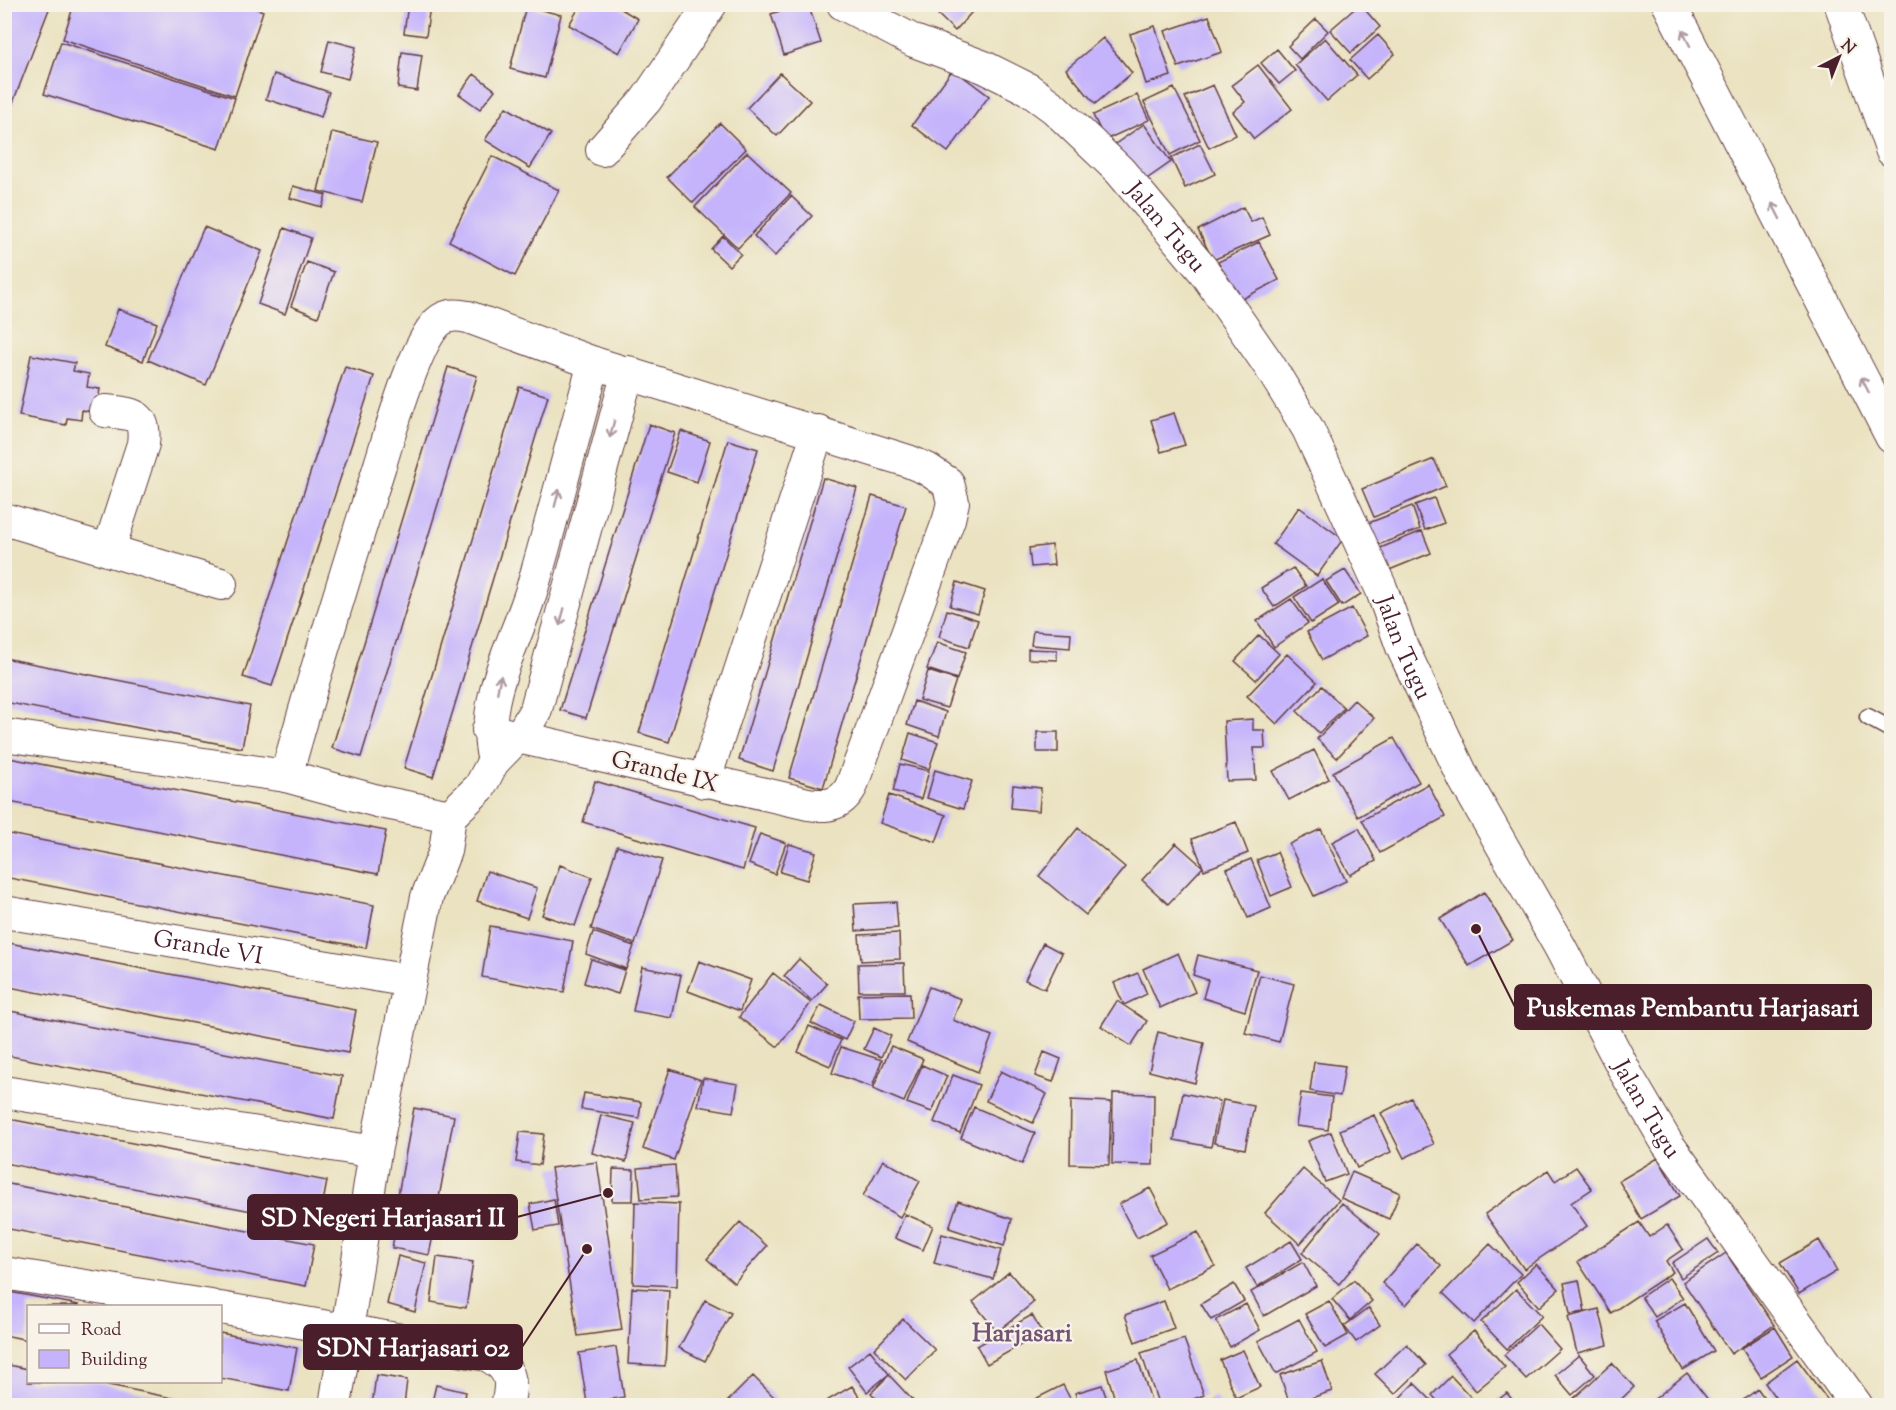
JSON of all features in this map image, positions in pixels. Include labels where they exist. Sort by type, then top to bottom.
[{"type":"highway","points":[[1669,4],[1892,437]]},
{"type":"highway","points":[[1841,4],[1892,150]]},
{"type":"street","points":[[602,150],[646,100],[711,4]]},
{"type":"street","name":"Jalan Tugu","points":[[843,4],[914,41],[1005,77],[1054,108],[1120,171],[1209,278],[1308,429],[1381,588],[1402,647],[1464,779],[1560,947],[1627,1075],[1667,1143],[1857,1406]]},
{"type":"street","points":[[286,776],[316,667],[401,397],[434,326],[447,316],[468,317],[594,363],[818,431],[704,782]]},
{"type":"street","points":[[493,762],[488,730],[500,676],[531,592],[594,363]]},
{"type":"street","points":[[335,1406],[375,1152],[427,897],[445,851],[450,816],[480,787],[493,762],[518,737],[536,709],[628,372]]},
{"type":"street","points":[[105,411],[135,416],[142,422],[145,431],[143,444],[109,549]]},
{"type":"street","name":"Grande IX","points":[[488,730],[612,757],[704,782],[808,804],[832,805],[842,801],[851,787],[953,502],[948,483],[927,469],[818,431]]},
{"type":"street","points":[[4,519],[221,584]]},
{"type":"street","points":[[4,735],[286,776],[381,802],[450,816]]},
{"type":"street","name":"Grande VI","points":[[4,912],[410,981]]},
{"type":"street","points":[[4,1092],[375,1152]]},
{"type":"street","points":[[4,1273],[205,1305]]},
{"type":"street","points":[[222,1308],[487,1355],[498,1361],[509,1375],[512,1386],[507,1406]]},
{"type":"lane","points":[[1868,717],[1892,730]]},
{"type":"building","points":[[9,4],[51,4],[5,123],[4,16]]},
{"type":"building","points":[[74,4],[244,4],[263,11],[235,96],[63,39]]},
{"type":"building","points":[[408,4],[430,5],[426,36],[404,33]]},
{"type":"building","points":[[581,4],[613,4],[638,19],[619,53],[569,25]]},
{"type":"building","points":[[800,4],[808,4],[821,43],[784,55],[771,14]]},
{"type":"building","points":[[927,4],[979,4],[955,31]]},
{"type":"building","points":[[1360,4],[1380,27],[1351,53],[1330,30]]},
{"type":"building","points":[[526,6],[561,15],[545,78],[510,69]]},
{"type":"building","points":[[1209,16],[1222,52],[1178,67],[1165,31]]},
{"type":"building","points":[[1316,19],[1328,31],[1300,59],[1288,46]]},
{"type":"building","points":[[1155,26],[1171,76],[1146,84],[1130,34]]},
{"type":"building","points":[[1378,35],[1395,54],[1367,79],[1350,60]]},
{"type":"building","points":[[1103,38],[1132,73],[1095,104],[1066,69]]},
{"type":"building","points":[[1325,38],[1357,75],[1327,101],[1295,65]]},
{"type":"building","points":[[329,40],[356,47],[348,79],[321,72]]},
{"type":"building","points":[[61,42],[235,98],[219,149],[44,94]]},
{"type":"building","points":[[1277,49],[1295,71],[1279,84],[1261,63]]},
{"type":"building","points":[[402,52],[422,55],[417,91],[398,88]]},
{"type":"building","points":[[1258,65],[1292,109],[1254,139],[1233,112],[1245,102],[1232,85]]},
{"type":"building","points":[[953,69],[989,96],[948,152],[912,125]]},
{"type":"building","points":[[780,73],[810,101],[777,136],[747,108]]},
{"type":"building","points":[[274,74],[329,92],[321,117],[266,99]]},
{"type":"building","points":[[474,74],[495,90],[480,109],[459,94]]},
{"type":"building","points":[[1213,85],[1236,135],[1209,148],[1185,97]]},
{"type":"building","points":[[1174,88],[1200,140],[1170,155],[1144,102]]},
{"type":"building","points":[[1137,95],[1149,120],[1105,140],[1093,115]]},
{"type":"building","points":[[506,107],[551,134],[530,168],[485,140]]},
{"type":"building","points":[[720,123],[746,149],[693,203],[667,177]]},
{"type":"building","points":[[1144,124],[1171,162],[1141,183],[1114,145]]},
{"type":"building","points":[[332,132],[377,142],[362,202],[318,191]]},
{"type":"building","points":[[1200,144],[1215,174],[1185,188],[1171,158]]},
{"type":"building","points":[[747,152],[791,193],[738,248],[695,207]]},
{"type":"building","points":[[492,156],[559,190],[515,276],[449,241]]},
{"type":"building","points":[[293,186],[326,195],[322,207],[290,198]]},
{"type":"building","points":[[791,196],[812,216],[775,256],[754,236]]},
{"type":"building","points":[[1243,207],[1251,222],[1262,217],[1270,235],[1213,260],[1198,230]]},
{"type":"building","points":[[204,227],[262,251],[206,385],[148,360]]},
{"type":"building","points":[[284,228],[311,238],[285,314],[258,304]]},
{"type":"building","points":[[723,236],[741,254],[729,266],[711,249]]},
{"type":"building","points":[[1259,242],[1279,280],[1238,301],[1218,262]]},
{"type":"building","points":[[307,262],[334,272],[318,317],[291,306]]},
{"type":"building","points":[[118,309],[157,323],[143,361],[105,347]]},
{"type":"building","points":[[31,355],[75,363],[73,371],[89,374],[87,387],[100,389],[96,413],[82,410],[81,420],[67,418],[66,425],[19,416]]},
{"type":"building","points":[[345,367],[374,376],[272,686],[243,677]]},
{"type":"building","points":[[448,367],[477,376],[361,757],[332,748]]},
{"type":"building","points":[[519,387],[548,396],[433,777],[404,768]]},
{"type":"building","points":[[1174,413],[1185,445],[1161,452],[1151,420]]},
{"type":"building","points":[[649,424],[675,433],[586,718],[560,710]]},
{"type":"building","points":[[681,431],[710,441],[697,482],[667,472]]},
{"type":"building","points":[[728,440],[758,449],[669,742],[639,733]]},
{"type":"building","points":[[1434,459],[1446,486],[1374,517],[1362,489]]},
{"type":"building","points":[[823,478],[857,488],[773,771],[739,760]]},
{"type":"building","points":[[872,496],[906,506],[823,788],[789,778]]},
{"type":"building","points":[[1434,498],[1444,523],[1425,530],[1415,505]]},
{"type":"building","points":[[1412,506],[1420,529],[1375,546],[1366,524]]},
{"type":"building","points":[[1299,507],[1343,539],[1317,576],[1273,544]]},
{"type":"building","points":[[1422,531],[1431,553],[1382,573],[1373,551]]},
{"type":"building","points":[[1052,545],[1054,565],[1031,567],[1029,548]]},
{"type":"building","points":[[1293,568],[1306,586],[1274,607],[1261,588]]},
{"type":"building","points":[[1345,570],[1361,594],[1342,606],[1326,581]]},
{"type":"building","points":[[1322,579],[1339,605],[1311,623],[1294,597]]},
{"type":"building","points":[[957,582],[985,591],[978,614],[950,606]]},
{"type":"building","points":[[1291,599],[1308,623],[1274,647],[1257,621]]},
{"type":"building","points":[[1352,608],[1367,636],[1322,660],[1307,632]]},
{"type":"building","points":[[947,610],[978,620],[969,647],[939,637]]},
{"type":"building","points":[[1033,631],[1071,633],[1070,648],[1031,645]]},
{"type":"building","points":[[1259,635],[1279,654],[1256,680],[1235,661]]},
{"type":"building","points":[[937,642],[966,652],[957,679],[927,669]]},
{"type":"building","points":[[1028,649],[1057,650],[1057,660],[1028,659]]},
{"type":"building","points":[[1287,654],[1317,682],[1277,724],[1247,696]]},
{"type":"building","points":[[4,658],[250,706],[242,748],[4,702]]},
{"type":"building","points":[[928,671],[956,680],[947,708],[919,700]]},
{"type":"building","points":[[1322,686],[1344,708],[1319,733],[1297,711]]},
{"type":"building","points":[[1354,700],[1374,718],[1337,758],[1317,739]]},
{"type":"building","points":[[914,701],[946,712],[939,736],[907,725]]},
{"type":"building","points":[[1253,719],[1253,730],[1264,730],[1265,748],[1254,748],[1256,780],[1227,781],[1224,721]]},
{"type":"building","points":[[1037,732],[1058,732],[1058,752],[1037,752]]},
{"type":"building","points":[[910,733],[938,742],[929,769],[902,760]]},
{"type":"building","points":[[1394,738],[1419,782],[1358,817],[1333,772]]},
{"type":"building","points":[[1314,750],[1329,779],[1289,800],[1273,771]]},
{"type":"building","points":[[4,757],[386,831],[378,874],[4,801]]},
{"type":"building","points":[[900,764],[929,771],[921,799],[893,791]]},
{"type":"building","points":[[935,770],[972,781],[963,809],[927,798]]},
{"type":"building","points":[[595,781],[755,828],[743,870],[583,822]]},
{"type":"building","points":[[1428,784],[1445,817],[1380,853],[1362,820]]},
{"type":"building","points":[[1013,785],[1041,788],[1039,811],[1011,808]]},
{"type":"building","points":[[889,795],[946,815],[936,842],[880,823]]},
{"type":"building","points":[[1236,822],[1248,853],[1204,870],[1192,839]]},
{"type":"building","points":[[1078,828],[1125,867],[1086,915],[1039,876]]},
{"type":"building","points":[[1359,828],[1376,861],[1350,875],[1332,842]]},
{"type":"building","points":[[1321,829],[1346,881],[1314,896],[1289,844]]},
{"type":"building","points":[[4,833],[374,905],[366,948],[4,877]]},
{"type":"building","points":[[760,834],[786,843],[775,874],[749,864]]},
{"type":"building","points":[[1176,843],[1203,867],[1168,904],[1142,880]]},
{"type":"building","points":[[789,844],[816,852],[807,880],[780,872]]},
{"type":"building","points":[[617,846],[662,860],[635,944],[591,929]]},
{"type":"building","points":[[1277,852],[1292,887],[1271,896],[1257,860]]},
{"type":"building","points":[[1251,859],[1271,908],[1248,918],[1227,869]]},
{"type":"building","points":[[560,865],[592,877],[575,926],[542,915]]},
{"type":"building","points":[[487,871],[537,888],[527,918],[477,901]]},
{"type":"building","points":[[1484,892],[1513,940],[1469,966],[1440,919]]},
{"type":"building","points":[[896,902],[898,928],[856,931],[854,904]]},
{"type":"building","points":[[490,926],[573,941],[564,992],[482,977]]},
{"type":"building","points":[[593,932],[634,946],[626,969],[586,954]]},
{"type":"building","points":[[899,933],[900,959],[861,961],[859,935]]},
{"type":"building","points":[[4,942],[356,1010],[348,1053],[4,986]]},
{"type":"building","points":[[1043,943],[1062,953],[1045,989],[1025,980]]},
{"type":"building","points":[[1178,953],[1195,992],[1160,1008],[1143,969]]},
{"type":"building","points":[[1198,955],[1257,970],[1245,1011],[1203,998],[1208,980],[1193,975]]},
{"type":"building","points":[[591,959],[625,970],[618,994],[584,983]]},
{"type":"building","points":[[799,959],[827,984],[812,1001],[784,976]]},
{"type":"building","points":[[699,961],[751,980],[740,1011],[688,991]]},
{"type":"building","points":[[904,963],[905,991],[859,991],[858,964]]},
{"type":"building","points":[[642,967],[681,975],[672,1018],[633,1011]]},
{"type":"building","points":[[773,973],[811,1003],[778,1047],[739,1017]]},
{"type":"building","points":[[1138,973],[1147,994],[1124,1005],[1114,983]]},
{"type":"building","points":[[1260,975],[1294,984],[1279,1042],[1245,1033]]},
{"type":"building","points":[[929,987],[961,999],[953,1020],[992,1036],[978,1072],[907,1042]]},
{"type":"building","points":[[910,993],[911,1018],[859,1019],[858,994]]},
{"type":"building","points":[[1117,1001],[1147,1021],[1131,1046],[1101,1026]]},
{"type":"building","points":[[821,1005],[854,1021],[845,1040],[811,1023]]},
{"type":"building","points":[[5,1010],[342,1076],[334,1119],[5,1055]]},
{"type":"building","points":[[809,1026],[841,1040],[830,1066],[798,1052]]},
{"type":"building","points":[[874,1028],[891,1036],[881,1057],[864,1049]]},
{"type":"building","points":[[1158,1032],[1204,1043],[1195,1083],[1149,1071]]},
{"type":"building","points":[[891,1046],[923,1059],[904,1102],[873,1089]]},
{"type":"building","points":[[841,1047],[882,1060],[872,1087],[832,1073]]},
{"type":"building","points":[[1044,1052],[1061,1059],[1053,1082],[1035,1076]]},
{"type":"building","points":[[1314,1062],[1345,1066],[1340,1096],[1310,1091]]},
{"type":"building","points":[[922,1065],[947,1076],[932,1112],[907,1103]]},
{"type":"building","points":[[670,1069],[701,1080],[674,1160],[643,1149]]},
{"type":"building","points":[[1001,1071],[1047,1094],[1033,1123],[986,1101]]},
{"type":"building","points":[[953,1075],[979,1085],[960,1133],[934,1122]]},
{"type":"building","points":[[703,1078],[738,1084],[733,1112],[698,1106]]},
{"type":"building","points":[[584,1093],[641,1102],[639,1118],[581,1109]]},
{"type":"building","points":[[1113,1093],[1154,1094],[1153,1165],[1112,1164]]},
{"type":"building","points":[[1183,1093],[1220,1101],[1211,1147],[1174,1140]]},
{"type":"building","points":[[1301,1093],[1332,1097],[1328,1130],[1296,1126]]},
{"type":"building","points":[[1411,1098],[1434,1144],[1404,1158],[1381,1113]]},
{"type":"building","points":[[1071,1100],[1111,1102],[1109,1165],[1070,1164]]},
{"type":"building","points":[[1223,1100],[1254,1106],[1245,1149],[1214,1143]]},
{"type":"building","points":[[974,1107],[1035,1133],[1022,1164],[961,1138]]},
{"type":"building","points":[[414,1108],[454,1116],[436,1214],[396,1206]]},
{"type":"building","points":[[601,1115],[635,1123],[626,1162],[592,1153]]},
{"type":"building","points":[[1374,1115],[1391,1152],[1357,1168],[1340,1130]]},
{"type":"building","points":[[4,1118],[327,1181],[319,1224],[4,1163]]},
{"type":"building","points":[[520,1132],[544,1134],[540,1165],[516,1162]]},
{"type":"building","points":[[1331,1132],[1347,1174],[1325,1182],[1308,1141]]},
{"type":"building","points":[[1658,1158],[1680,1196],[1641,1219],[1619,1181]]},
{"type":"building","points":[[883,1160],[920,1181],[900,1217],[863,1196]]},
{"type":"building","points":[[597,1162],[622,1330],[578,1336],[551,1168]]},
{"type":"building","points":[[675,1165],[677,1197],[641,1199],[638,1168]]},
{"type":"building","points":[[1576,1167],[1592,1189],[1571,1203],[1587,1226],[1524,1269],[1485,1214],[1548,1170],[1555,1181]]},
{"type":"building","points":[[613,1169],[634,1170],[633,1201],[612,1201]]},
{"type":"building","points":[[1303,1169],[1339,1200],[1300,1244],[1265,1213]]},
{"type":"building","points":[[1352,1172],[1400,1193],[1389,1219],[1341,1198]]},
{"type":"building","points":[[4,1183],[314,1244],[306,1286],[4,1228]]},
{"type":"building","points":[[1150,1188],[1168,1222],[1137,1238],[1119,1204]]},
{"type":"building","points":[[554,1199],[558,1226],[535,1230],[530,1204]]},
{"type":"building","points":[[958,1201],[1012,1219],[1004,1246],[949,1228]]},
{"type":"building","points":[[635,1202],[679,1204],[677,1286],[633,1284]]},
{"type":"building","points":[[1342,1203],[1380,1234],[1339,1284],[1302,1253]]},
{"type":"building","points":[[399,1209],[437,1216],[429,1255],[392,1248]]},
{"type":"building","points":[[905,1214],[933,1226],[923,1250],[895,1238]]},
{"type":"building","points":[[740,1222],[767,1246],[734,1283],[707,1259]]},
{"type":"building","points":[[1639,1222],[1649,1237],[1667,1225],[1683,1249],[1666,1261],[1673,1272],[1611,1313],[1578,1262]]},
{"type":"building","points":[[1198,1232],[1215,1266],[1167,1289],[1150,1255]]},
{"type":"building","points":[[942,1234],[1001,1250],[993,1279],[934,1263]]},
{"type":"building","points":[[1708,1239],[1718,1253],[1681,1278],[1672,1263]]},
{"type":"building","points":[[1819,1240],[1837,1271],[1799,1294],[1780,1263]]},
{"type":"building","points":[[1291,1241],[1302,1259],[1257,1287],[1246,1268]]},
{"type":"building","points":[[1417,1244],[1441,1266],[1406,1305],[1382,1283]]},
{"type":"building","points":[[1490,1244],[1521,1274],[1474,1323],[1443,1293]]},
{"type":"building","points":[[1726,1253],[1774,1325],[1731,1354],[1683,1282]]},
{"type":"building","points":[[398,1256],[426,1263],[415,1312],[387,1304]]},
{"type":"building","points":[[437,1257],[473,1262],[466,1308],[431,1302]]},
{"type":"building","points":[[1303,1262],[1316,1286],[1264,1316],[1251,1292]]},
{"type":"building","points":[[1536,1264],[1559,1289],[1539,1307],[1517,1282]]},
{"type":"building","points":[[1009,1272],[1034,1302],[997,1332],[973,1302]]},
{"type":"building","points":[[1669,1278],[1683,1298],[1655,1317],[1641,1297]]},
{"type":"building","points":[[1354,1280],[1372,1301],[1350,1320],[1332,1299]]},
{"type":"building","points":[[1579,1280],[1585,1312],[1570,1314],[1564,1283]]},
{"type":"building","points":[[1234,1284],[1244,1301],[1211,1320],[1201,1304]]},
{"type":"building","points":[[632,1288],[669,1290],[665,1366],[628,1364]]},
{"type":"building","points":[[1516,1289],[1542,1316],[1507,1349],[1481,1322]]},
{"type":"building","points":[[4,1291],[79,1305],[27,1305],[27,1340],[4,1335]]},
{"type":"building","points":[[705,1300],[731,1313],[705,1361],[679,1348]]},
{"type":"building","points":[[1164,1301],[1174,1328],[1135,1342],[1125,1315]]},
{"type":"building","points":[[1329,1301],[1348,1335],[1325,1348],[1305,1314]]},
{"type":"building","points":[[1685,1303],[1714,1351],[1683,1370],[1654,1321]]},
{"type":"building","points":[[1246,1304],[1260,1330],[1230,1347],[1216,1320]]},
{"type":"building","points":[[1369,1308],[1380,1325],[1356,1342],[1344,1326]]},
{"type":"building","points":[[1599,1309],[1608,1345],[1577,1353],[1568,1317]]},
{"type":"building","points":[[1032,1315],[1042,1333],[987,1364],[977,1346]]},
{"type":"building","points":[[903,1319],[935,1350],[906,1380],[874,1349]]},
{"type":"building","points":[[1299,1319],[1317,1352],[1276,1374],[1258,1341]]},
{"type":"building","points":[[1538,1324],[1560,1349],[1526,1379],[1504,1355]]},
{"type":"building","points":[[1775,1327],[1793,1356],[1761,1377],[1742,1348]]},
{"type":"building","points":[[1474,1331],[1505,1367],[1476,1391],[1446,1354]]},
{"type":"building","points":[[222,1333],[297,1348],[289,1391],[222,1378]]},
{"type":"building","points":[[1184,1339],[1204,1395],[1175,1406],[1159,1406],[1141,1353]]},
{"type":"building","points":[[1407,1344],[1426,1365],[1395,1394],[1375,1374]]},
{"type":"building","points":[[616,1347],[624,1397],[587,1403],[579,1353]]},
{"type":"building","points":[[870,1350],[889,1374],[867,1392],[848,1367]]},
{"type":"building","points":[[1243,1350],[1260,1387],[1236,1398],[1220,1360]]},
{"type":"building","points":[[1579,1355],[1595,1375],[1572,1395],[1555,1375]]},
{"type":"building","points":[[1797,1359],[1832,1406],[1781,1406],[1765,1383]]},
{"type":"building","points":[[1138,1360],[1151,1400],[1131,1406],[1117,1406],[1106,1370]]},
{"type":"building","points":[[1322,1361],[1332,1391],[1290,1405],[1280,1375]]},
{"type":"building","points":[[1612,1363],[1634,1387],[1614,1406],[1579,1406],[1573,1399]]},
{"type":"building","points":[[4,1364],[27,1369],[27,1383],[99,1383],[211,1406],[4,1406]]},
{"type":"building","points":[[1687,1373],[1713,1406],[1646,1406]]},
{"type":"building","points":[[376,1375],[407,1380],[404,1406],[372,1406]]},
{"type":"building","points":[[889,1375],[918,1406],[884,1406],[871,1393]]},
{"type":"building","points":[[753,1376],[778,1401],[774,1406],[723,1406]]},
{"type":"building","points":[[1451,1376],[1479,1406],[1442,1406],[1432,1395]]},
{"type":"building","points":[[1414,1383],[1437,1406],[1392,1406]]},
{"type":"building","points":[[436,1385],[466,1392],[463,1406],[431,1406]]},
{"type":"building","points":[[1063,1385],[1074,1406],[1026,1406],[1025,1404]]},
{"type":"building","points":[[1102,1385],[1109,1406],[1079,1406],[1075,1393]]},
{"type":"building","points":[[852,1386],[865,1406],[824,1406],[823,1403]]},
{"type":"building","points":[[1758,1389],[1770,1406],[1735,1406]]},
{"type":"building","points":[[1507,1393],[1517,1406],[1490,1406]]},
{"type":"building","points":[[1214,1396],[1223,1406],[1204,1406]]},
{"type":"building","points":[[652,1400],[653,1406],[624,1406],[624,1404]]},
{"type":"place","name":"Puskemas Pembantu Harjasari","points":[[1476,929]]},
{"type":"place","name":"SD Negeri Harjasari II","points":[[608,1193]]},
{"type":"place","name":"SDN Harjasari 02","points":[[587,1249]]},
{"type":"district","name":"Harjasari","points":[[1022,1332]]}]
